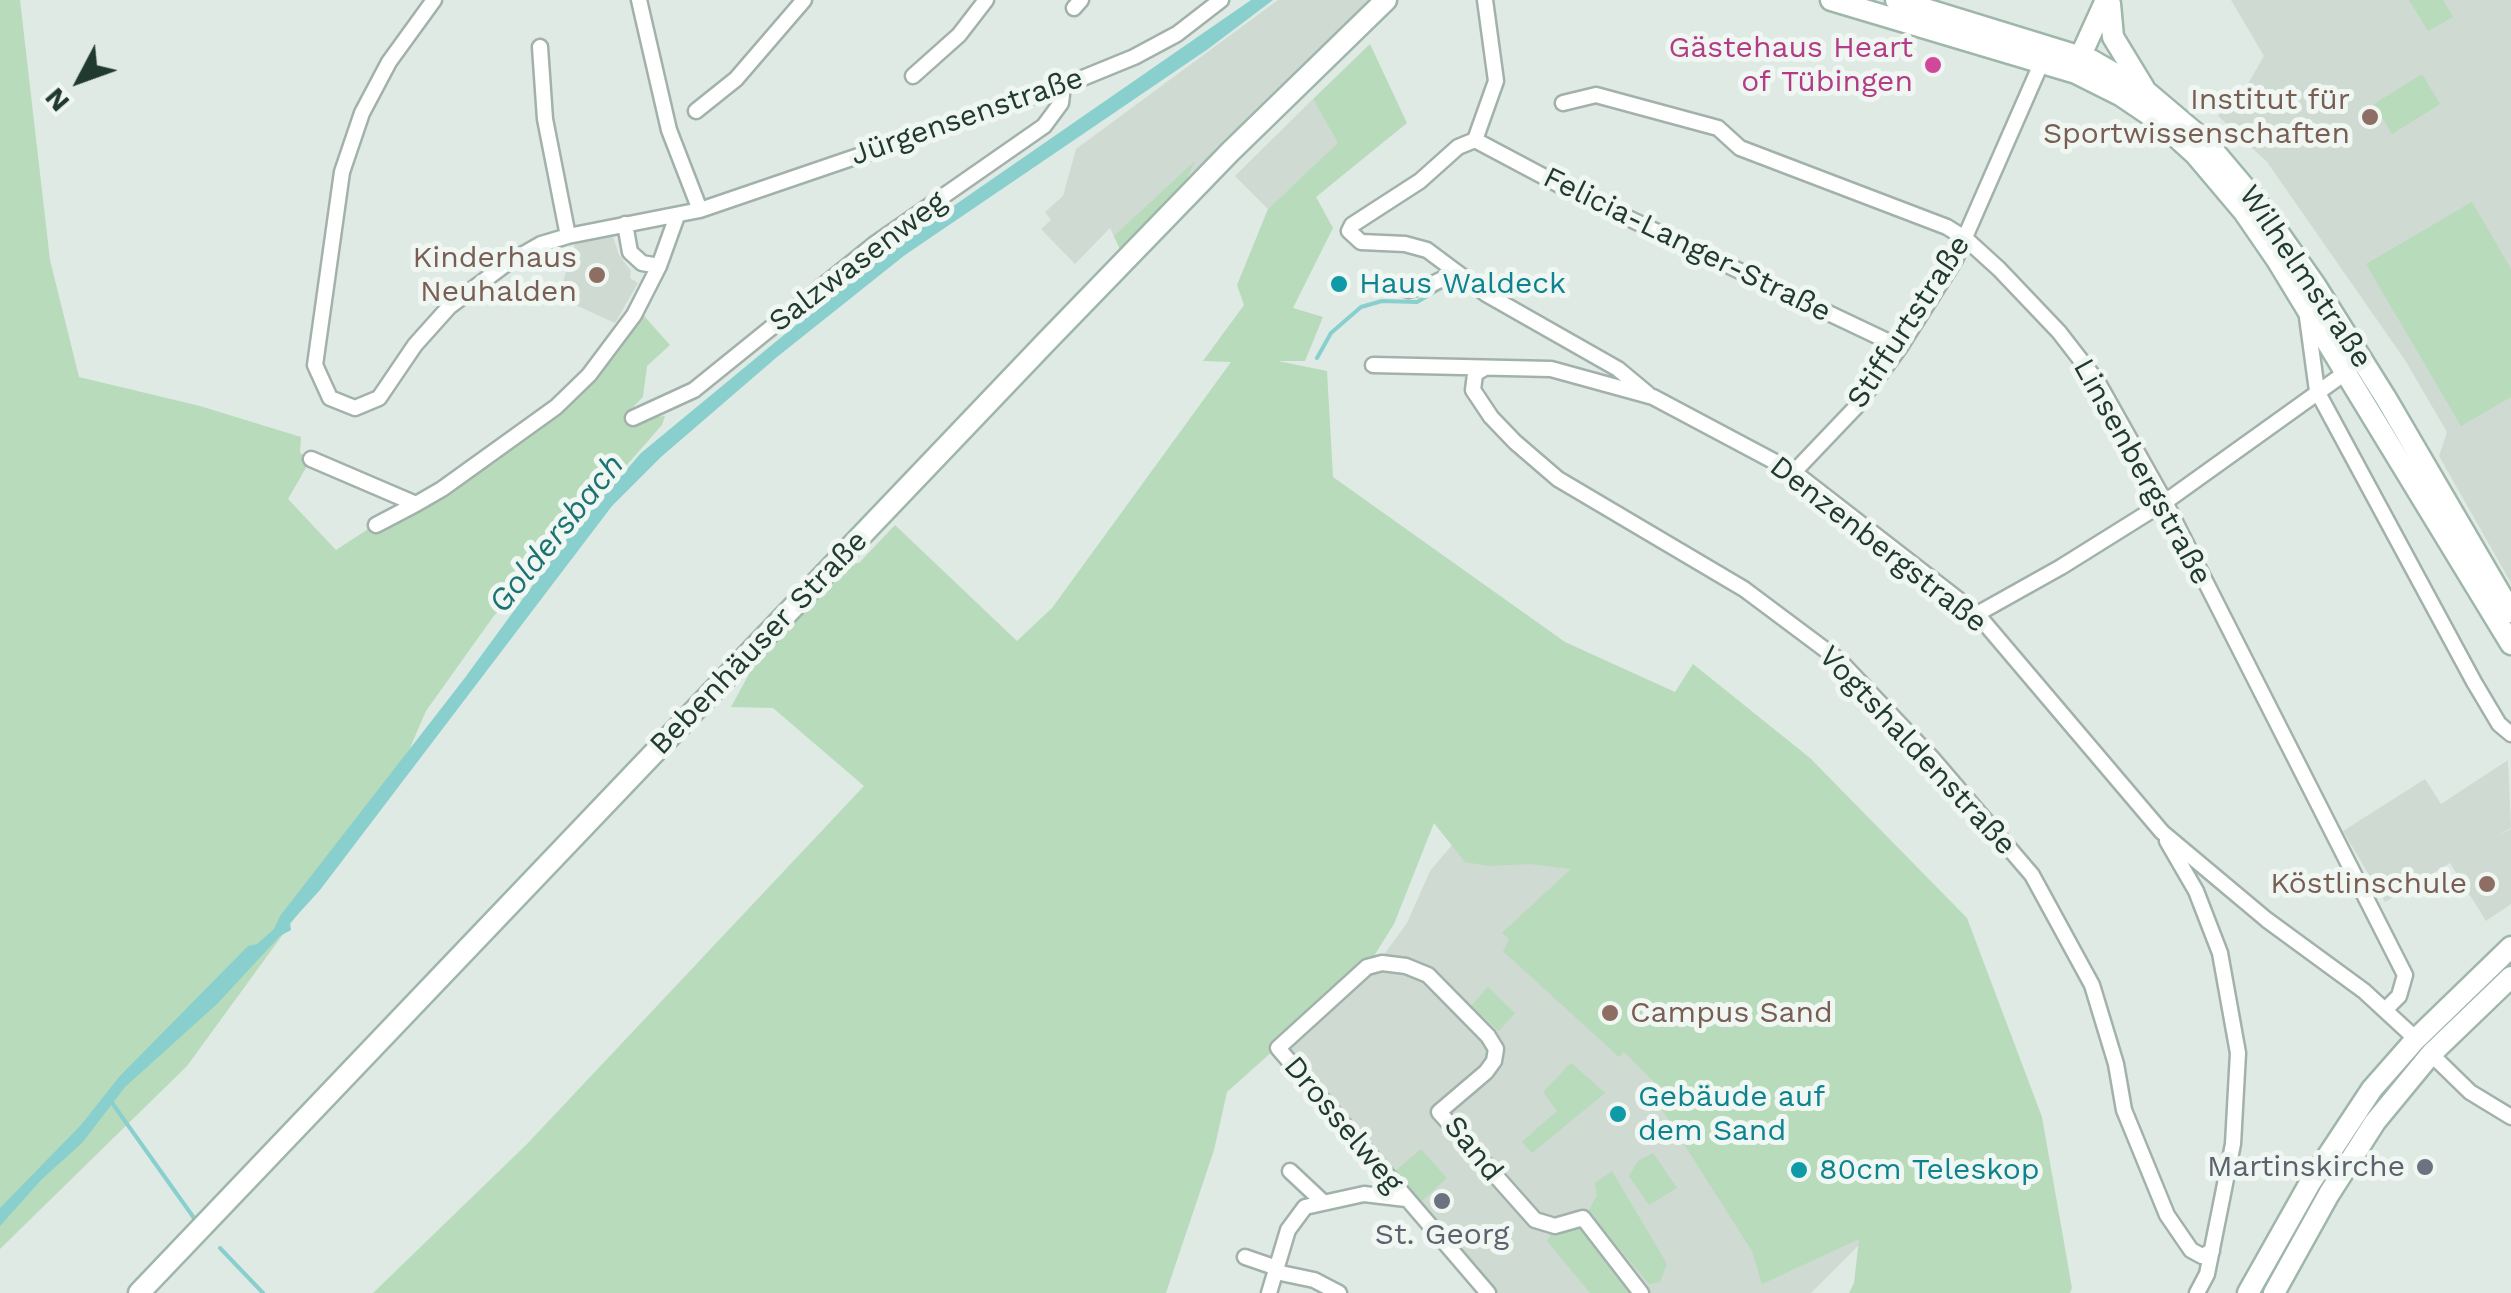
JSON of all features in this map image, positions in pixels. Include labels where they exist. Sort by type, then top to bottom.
[{"type":"main road","name":"Bebenhäuser Straße","points":[[139,1293],[1056,332],[1386,0]]},
{"type":"main road","name":"Wilhelmstraße","points":[[1831,0],[2081,66],[2148,94],[2206,143],[2256,201],[2334,335],[2345,372],[2511,644]]},
{"type":"main road","name":"Wilhelmstraße","points":[[1896,0],[2045,55]]},
{"type":"main road","points":[[2081,66],[2109,1]]},
{"type":"main road","points":[[2109,1],[2113,37],[2148,94]]},
{"type":"main road","name":"Wilhelmstraße","points":[[2081,66],[2160,122],[2196,154],[2244,212],[2305,306],[2387,400],[2511,612]]},
{"type":"main road","points":[[2345,372],[2387,400]]},
{"type":"main road","points":[[2274,1293],[2329,1194],[2423,1047],[2511,946]]},
{"type":"main road","points":[[2248,1293],[2310,1183],[2372,1089],[2511,977]]},
{"type":"street","name":"Jürgensenstraße","points":[[434,0],[389,62],[371,96],[342,172],[315,364],[330,398],[355,408],[379,398],[429,328],[463,294],[529,251],[568,236],[700,210],[1063,86],[1178,34],[1221,0]]},
{"type":"street","points":[[638,0],[670,130],[700,210]]},
{"type":"street","points":[[696,111],[736,79],[804,0]]},
{"type":"street","points":[[913,76],[959,35],[986,0]]},
{"type":"street","points":[[1485,0],[1496,82],[1475,140],[1458,147],[1420,181],[1352,225],[1349,231],[1361,242],[1406,244],[1427,250],[1454,273],[1618,369],[1653,398]]},
{"type":"street","points":[[540,47],[545,119],[568,236]]},
{"type":"street","name":"Stiffurtstraße","points":[[1794,472],[1855,408],[1900,347],[1966,239],[2045,55]]},
{"type":"street","name":"Salzwasenweg","points":[[633,418],[694,390],[876,243],[1044,126],[1061,103],[1063,86]]},
{"type":"street","name":"Linsenbergstraße","points":[[1563,103],[1596,95],[1718,128],[1740,148],[1946,227],[1966,239],[2059,332],[2090,372],[2165,502],[2405,975],[2398,996],[2386,1009]]},
{"type":"street","name":"Felicia-Langer-Straße","points":[[1475,140],[1571,191],[1900,347]]},
{"type":"street","points":[[376,525],[454,480],[565,399],[634,314],[659,266],[677,216]]},
{"type":"street","points":[[625,224],[630,252],[642,262],[659,266]]},
{"type":"street","points":[[1408,290],[1430,286],[1454,273]]},
{"type":"street","name":"Wilhelmstraße","points":[[2305,306],[2316,391],[2474,682],[2498,724],[2511,734]]},
{"type":"street","name":"Denzenbergstraße","points":[[1373,366],[1551,369],[1653,398],[1794,472],[1976,614],[2162,832],[2386,1009],[2470,1092],[2511,1117]]},
{"type":"street","name":"Vogtshaldenstraße","points":[[1483,368],[1475,374],[1474,390],[1491,417],[1516,442],[1558,479],[1744,590],[1838,660],[1931,757],[2032,875],[2092,984],[2116,1064],[2124,1110],[2167,1215],[2179,1238],[2191,1250],[2202,1256],[2212,1251]]},
{"type":"street","points":[[1976,614],[2165,502],[2345,372]]},
{"type":"street","points":[[311,459],[416,504]]},
{"type":"street","points":[[2162,832],[2196,891],[2220,953],[2238,1053],[2233,1144],[2207,1274],[2197,1293]]},
{"type":"street","points":[[2196,891],[2211,874]]},
{"type":"street","name":"Sand","points":[[1367,967],[1382,963],[1406,966],[1428,975],[1488,1036],[1496,1050],[1494,1061],[1439,1112],[1535,1220],[1555,1226],[1583,1218],[1641,1293]]},
{"type":"street","name":"Drosselweg","points":[[1367,967],[1278,1048],[1488,1293]]},
{"type":"street","points":[[1290,1171],[1323,1202]]},
{"type":"street","points":[[1269,1293],[1288,1230],[1305,1207],[1364,1194],[1406,1199]]},
{"type":"street","points":[[1246,1257],[1340,1293]]},
{"type":"shaded area","points":[[1278,0],[1368,0],[1120,249],[1110,228],[1075,264],[1041,229],[1051,220],[1045,212],[1063,196],[1076,149]]},
{"type":"shaded area","points":[[2231,0],[2511,0],[2511,583],[2439,456],[2447,432],[2405,360],[2267,162],[2218,116],[2249,82],[2264,56]]},
{"type":"shaded area","points":[[1313,99],[1339,143],[1268,209],[1235,176]]},
{"type":"shaded area","name":"Kinderhaus Neuhalden","points":[[612,234],[619,255],[631,271],[630,278],[638,283],[615,323],[558,297],[576,241]]},
{"type":"shaded area","points":[[2508,760],[2511,828],[2495,837],[2511,829],[2511,904],[2486,921],[2450,863],[2385,902],[2343,831],[2425,779],[2441,804]]},
{"type":"shaded area","name":"Campus Sand","points":[[1558,773],[1868,1236],[1811,1293],[1488,1293],[1287,1051],[1370,974],[1407,923],[1430,871],[1490,800]]},
{"type":"green space","points":[[0,0],[20,0],[50,260],[79,377],[200,406],[301,437],[300,453],[311,459],[288,499],[336,550],[556,407],[637,308],[670,345],[647,366],[643,397],[628,412],[637,423],[665,416],[662,425],[493,617],[426,711],[397,778],[187,1066],[0,1249]]},
{"type":"green space","points":[[2409,0],[2443,0],[2453,17],[2428,31]]},
{"type":"green space","points":[[1370,44],[1407,123],[1316,197],[1333,228],[1293,308],[1323,317],[1305,361],[1278,361],[1327,371],[1333,477],[1565,642],[1675,692],[1693,664],[1810,758],[1967,918],[2042,1117],[2070,1293],[1849,1293],[1854,1283],[1859,1239],[1762,1284],[1752,1251],[1656,1100],[1662,1090],[1624,1052],[1619,1057],[1503,951],[1509,939],[1502,933],[1571,869],[1465,862],[1434,823],[1394,924],[1367,967],[1227,1092],[1214,1150],[1166,1293],[373,1293],[527,1144],[864,786],[773,708],[731,707],[755,663],[850,563],[859,563],[895,525],[1017,641],[1052,608],[1231,362],[1203,361],[1244,305],[1237,285],[1268,209],[1338,143],[1313,99]]},
{"type":"green space","points":[[2422,74],[2440,104],[2392,134],[2374,104]]},
{"type":"green space","points":[[1195,161],[1185,182],[1120,249],[1114,236]]},
{"type":"green space","points":[[2472,202],[2511,269],[2511,397],[2461,426],[2366,264]]},
{"type":"green space","points":[[1488,987],[1515,1013],[1499,1031],[1471,1006]]},
{"type":"green space","points":[[1571,1063],[1605,1093],[1532,1153],[1522,1142],[1557,1111],[1543,1092]]},
{"type":"green space","points":[[1421,1149],[1447,1178],[1414,1208],[1388,1177]]},
{"type":"green space","points":[[1653,1153],[1677,1188],[1649,1205],[1629,1176],[1638,1161]]},
{"type":"green space","points":[[1612,1171],[1667,1264],[1660,1282],[1649,1284],[1588,1212],[1597,1195],[1595,1183]]},
{"type":"green space","points":[[1583,1218],[1641,1293],[1590,1293],[1547,1241],[1555,1226]]},
{"type":"water","points":[[1251,0],[1273,0],[1208,49],[905,255],[777,357],[661,457],[612,506],[320,890],[290,923],[291,930],[280,936],[217,1004],[125,1087],[82,1143],[41,1180],[0,1226],[0,1208],[81,1125],[119,1077],[248,946],[257,944],[274,929],[568,537],[641,453],[871,263]]},
{"type":"waterway","points":[[1317,358],[1331,333],[1361,307],[1382,301],[1417,302],[1453,281]]},
{"type":"waterway","points":[[110,1100],[194,1218]]},
{"type":"waterway","points":[[220,1248],[263,1293]]},
{"type":"place","name":"Gästehaus Heart of Tübingen","points":[[1933,65]]},
{"type":"place","name":"Institut für Sportwissenschaften","points":[[2370,117]]},
{"type":"place","name":"Kinderhaus Neuhalden","points":[[597,275]]},
{"type":"place","name":"Haus Waldeck","points":[[1339,284]]},
{"type":"place","name":"Köstlinschule","points":[[2487,884]]},
{"type":"place","name":"Campus Sand","points":[[1610,1013]]},
{"type":"place","name":"Gebäude auf dem Sand","points":[[1618,1114]]},
{"type":"place","name":"Martinskirche","points":[[2425,1167]]},
{"type":"place","name":"80cm Teleskop","points":[[1799,1170]]},
{"type":"place","name":"St. Georg","points":[[1442,1201]]},
{"type":"water label","name":"Goldersbach","points":[[557,534]]}]
